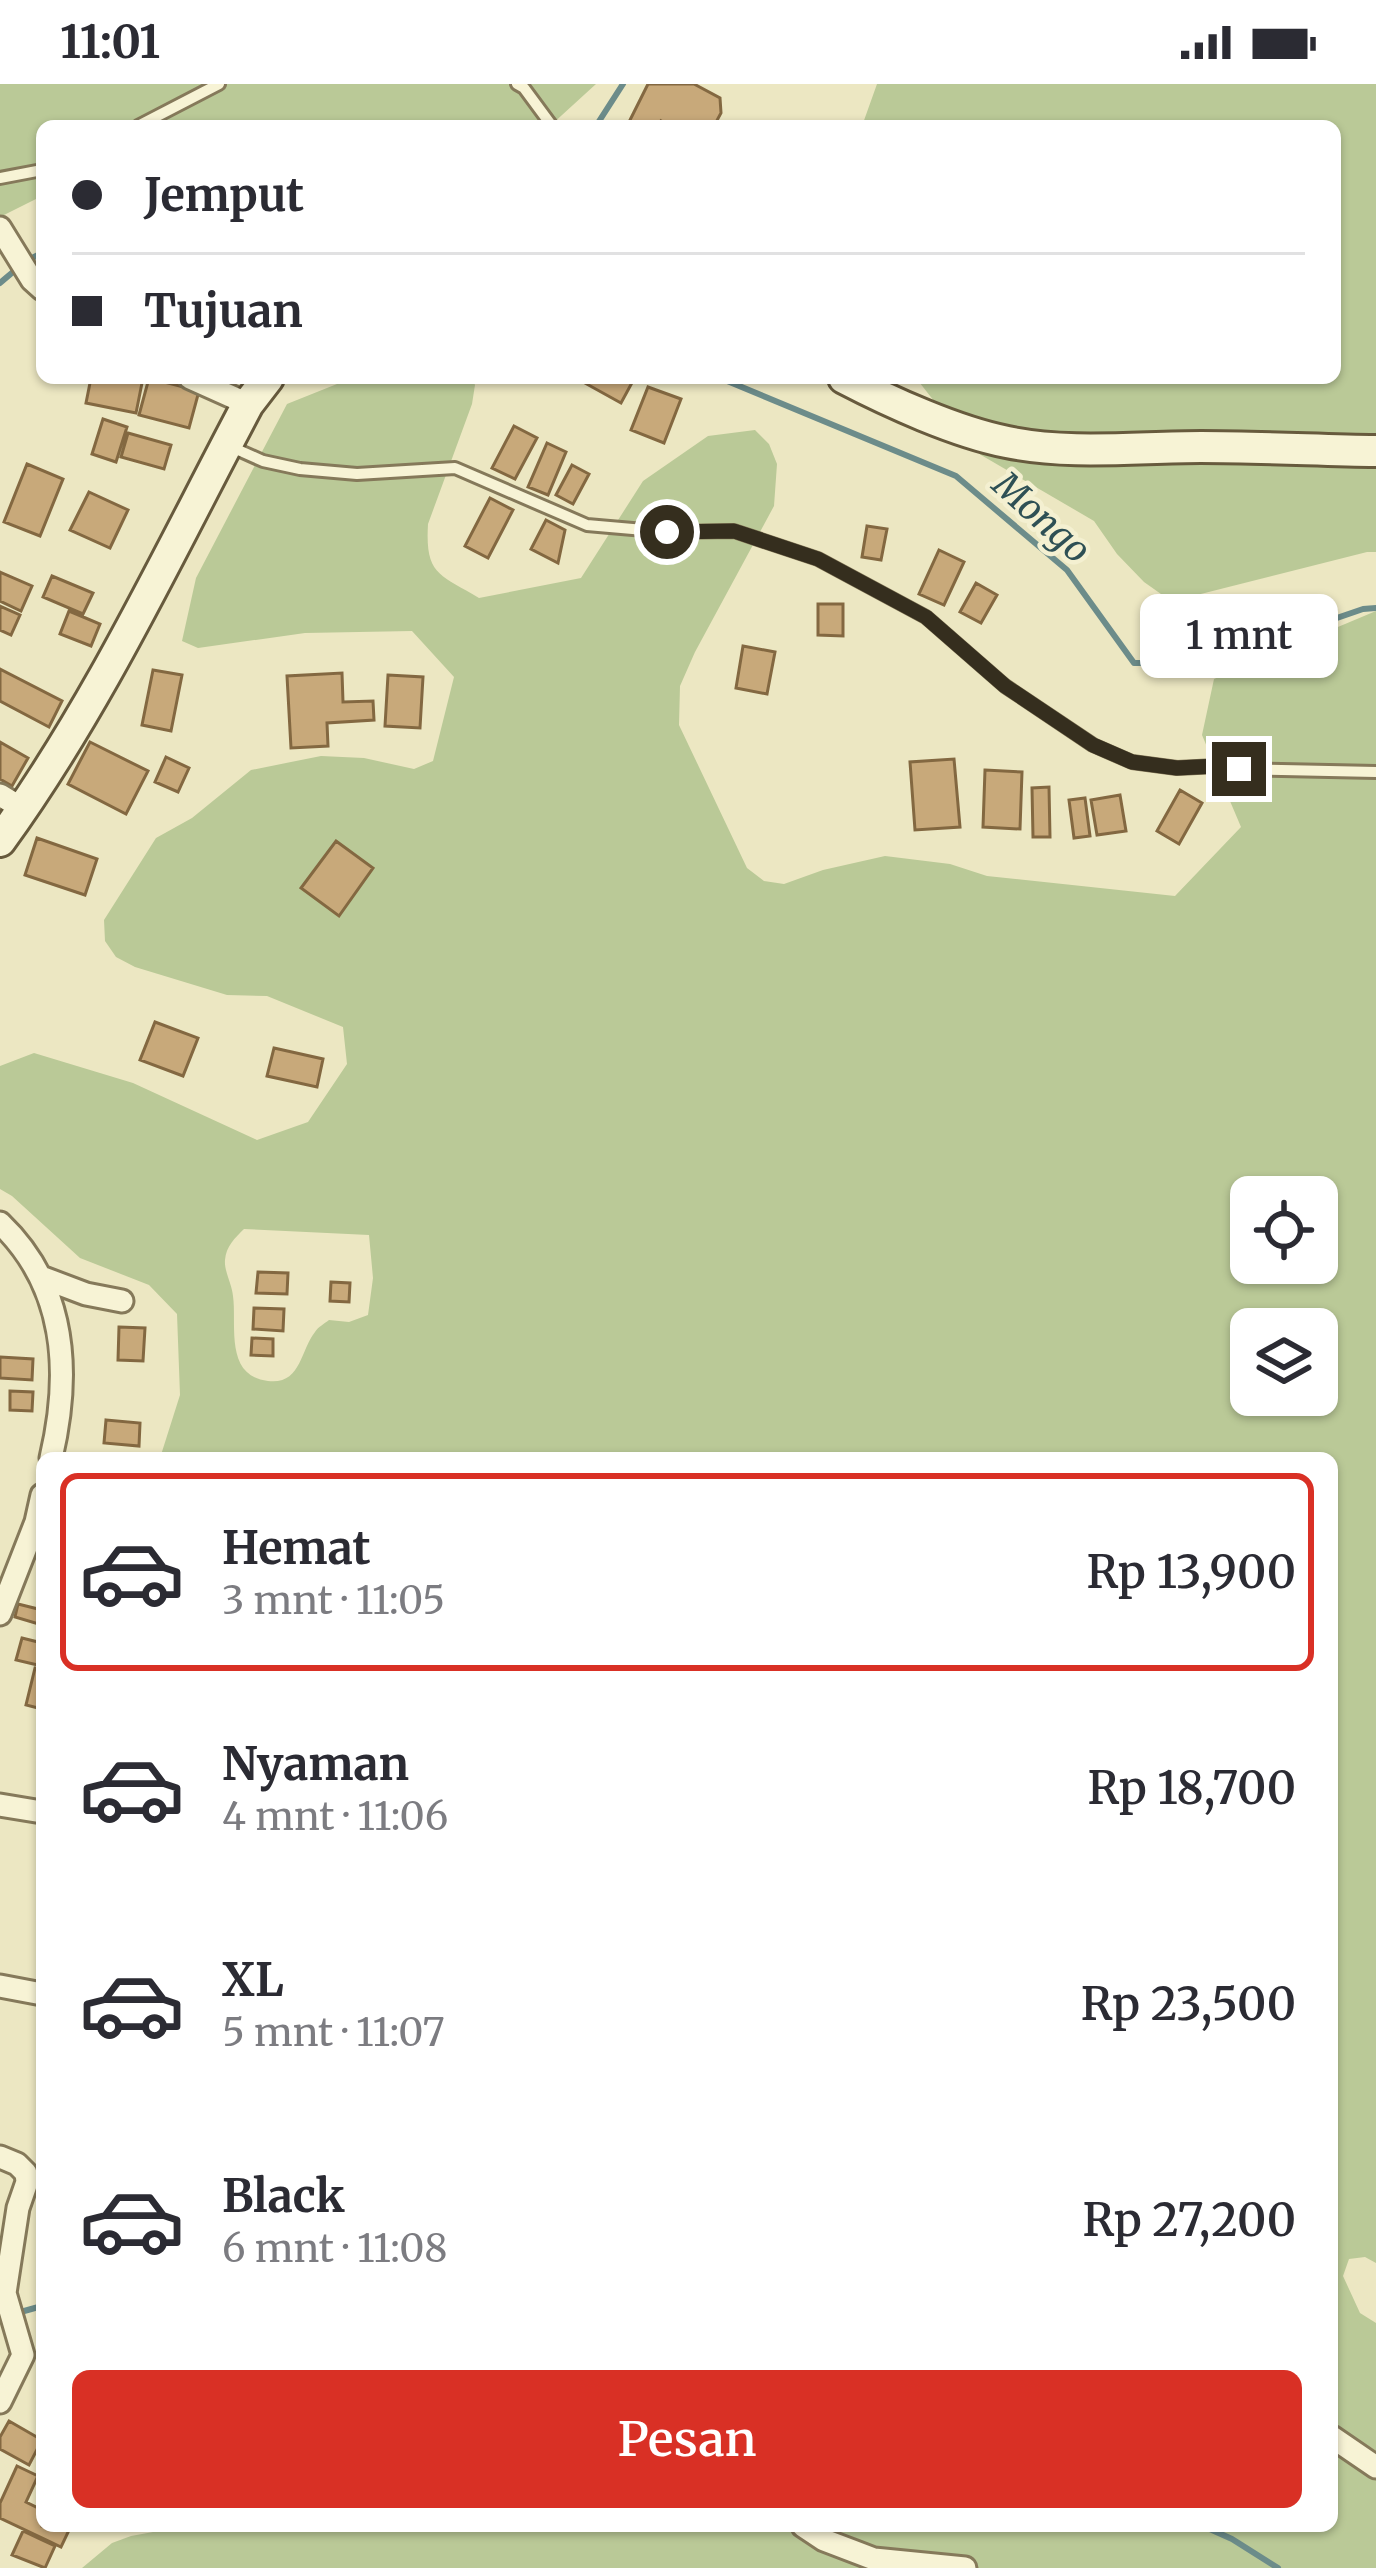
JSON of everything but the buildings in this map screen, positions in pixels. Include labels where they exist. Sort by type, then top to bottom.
[{"type":"street","points":[[0,228],[36,282]]},
{"type":"street","points":[[203,384],[248,404]]},
{"type":"street","points":[[0,841],[12,802],[96,691],[248,404],[263,384]]},
{"type":"street","points":[[856,384],[1008,442],[1083,448],[1376,451]]},
{"type":"street","points":[[0,1223],[35,1263],[58,1328],[61,1414],[52,1452]]},
{"type":"street","points":[[41,1277],[86,1294],[122,1300]]},
{"type":"street","points":[[0,1613],[36,1522]]},
{"type":"street","points":[[0,1805],[36,1811]]},
{"type":"street","points":[[0,1987],[36,1993]]},
{"type":"street","points":[[0,2157],[26,2173],[27,2182],[4,2293],[23,2355],[0,2402]]},
{"type":"street","points":[[14,2330],[36,2331]]},
{"type":"street","points":[[1338,2441],[1376,2468]]},
{"type":"street","points":[[812,2532],[874,2559],[964,2568]]},
{"type":"lane","points":[[149,120],[219,84]]},
{"type":"lane","points":[[517,84],[548,120]]},
{"type":"lane","points":[[0,178],[36,171]]},
{"type":"lane","points":[[226,445],[262,461],[300,470],[357,474],[455,468],[587,525],[667,532],[734,531],[818,559],[926,617],[1005,686],[1093,745],[1132,762],[1177,768],[1376,772]]},
{"type":"green space","points":[[0,84],[596,84],[557,120],[36,120],[36,199],[0,217]]},
{"type":"green space","points":[[877,84],[1376,84],[1376,552],[1177,600],[1144,582],[1094,521],[981,455],[921,384],[1341,384],[1341,120],[864,120]]},
{"type":"green space","points":[[337,384],[475,384],[472,404],[428,524],[428,541],[437,571],[479,598],[581,578],[643,481],[708,436],[755,430],[769,444],[777,464],[774,506],[680,686],[679,725],[747,868],[764,881],[784,884],[885,856],[950,864],[987,876],[1175,896],[1241,827],[1202,735],[1214,679],[1376,611],[1376,2263],[1365,2257],[1349,2259],[1343,2276],[1360,2313],[1376,2323],[1376,2568],[82,2568],[112,2543],[153,2532],[1338,2532],[1338,1452],[162,1452],[180,1395],[177,1314],[149,1285],[80,1258],[0,1189],[0,1066],[34,1053],[133,1083],[257,1140],[308,1122],[347,1064],[343,1027],[267,996],[227,995],[135,967],[116,957],[105,941],[104,920],[156,838],[192,818],[251,770],[321,756],[364,758],[414,769],[433,761],[454,677],[412,631],[305,633],[198,648],[182,641],[196,578],[287,404]],"holes":[[[244,1229],[369,1235],[373,1278],[368,1315],[349,1322],[329,1320],[321,1326],[287,1378],[268,1381],[245,1370],[235,1347],[233,1296],[225,1260],[229,1246]]]},
{"type":"waterway","points":[[600,120],[623,84]]},
{"type":"waterway","name":"Mongo","points":[[0,283],[36,256]]},
{"type":"waterway","name":"Mongo","points":[[734,384],[956,476],[1067,570],[1134,663],[1206,663],[1376,608]]},
{"type":"waterway","points":[[17,2313],[36,2308]]},
{"type":"waterway","points":[[1216,2532],[1278,2568]]},
{"type":"route","points":[[667,532],[734,531],[818,559],[926,617],[1005,686],[1093,745],[1132,762],[1239,769]]}]
